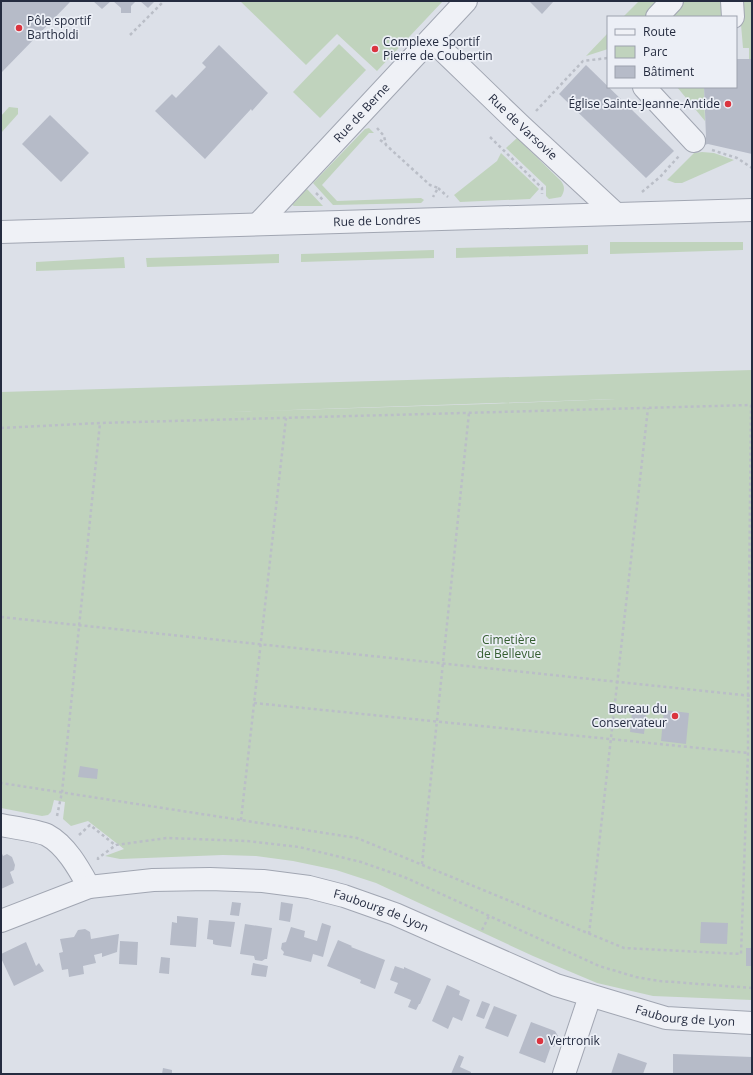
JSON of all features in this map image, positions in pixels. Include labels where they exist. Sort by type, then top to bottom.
[{"type":"street","name":"Rue de Berne","points":[[258,224],[466,1]]},
{"type":"street","points":[[658,16],[672,1]]},
{"type":"street","points":[[732,1],[733,16]]},
{"type":"street","name":"Rue de Varsovie","points":[[431,39],[520,126],[616,214]]},
{"type":"street","points":[[645,88],[687,148]]},
{"type":"street","name":"Rue de Londres","points":[[1,232],[752,210]]},
{"type":"street","points":[[1,825],[46,834],[60,845],[75,863],[89,887]]},
{"type":"street","name":"Faubourg de Lyon","points":[[1,921],[89,887],[153,880],[210,878],[264,881],[309,887],[344,896],[395,914],[556,985],[590,996],[666,1018],[752,1023]]},
{"type":"street","points":[[564,1074],[590,996]]},
{"type":"path","points":[[130,35],[164,1]]},
{"type":"path","points":[[520,126],[583,61],[607,58]]},
{"type":"path","points":[[362,113],[384,136],[386,145]]},
{"type":"path","points":[[490,137],[542,188],[542,216]]},
{"type":"path","points":[[380,140],[430,185],[438,188],[453,202]]},
{"type":"path","points":[[660,177],[687,148],[707,148],[737,158],[752,168]]},
{"type":"path","points":[[421,220],[438,188]]},
{"type":"path","points":[[1,428],[100,423],[752,405],[748,754],[741,954],[624,948],[357,838],[1,783]]},
{"type":"path","points":[[589,934],[648,408]]},
{"type":"path","points":[[422,864],[469,413]]},
{"type":"path","points":[[241,820],[286,418]]},
{"type":"path","points":[[46,834],[55,822],[62,792],[100,423]]},
{"type":"path","points":[[1,617],[752,696]]},
{"type":"path","points":[[254,703],[748,754]]},
{"type":"path","points":[[72,833],[78,836],[90,825],[116,845]]},
{"type":"green space","name":"Complexe Sportif Pierre de Coubertin","points":[[240,1],[443,1],[377,71],[337,34],[306,65]]},
{"type":"green space","points":[[639,1],[661,1],[646,16],[624,16]]},
{"type":"green space","points":[[681,1],[724,1],[726,16],[667,16]]},
{"type":"green space","points":[[739,1],[752,1],[752,59],[749,59],[749,48],[743,48]]},
{"type":"green space","points":[[607,34],[607,49],[586,56]]},
{"type":"green space","points":[[339,44],[366,70],[320,118],[293,92]]},
{"type":"green space","points":[[678,88],[704,88],[705,121]]},
{"type":"green space","points":[[9,107],[18,108],[18,114],[1,133],[1,116]]},
{"type":"green space","points":[[369,128],[374,133],[369,133],[322,185],[337,201],[421,198],[424,200],[421,203],[333,205],[313,183],[365,129]]},
{"type":"green space","points":[[517,138],[561,181],[564,189],[561,197],[549,199],[546,196],[546,186],[506,148]]},
{"type":"green space","points":[[501,153],[539,189],[530,199],[460,202],[454,195],[497,161]]},
{"type":"green space","points":[[694,153],[714,153],[734,160],[682,183],[675,183],[667,180]]},
{"type":"green space","points":[[307,189],[323,206],[292,205]]},
{"type":"green space","points":[[610,242],[743,242],[743,250],[610,254]]},
{"type":"green space","points":[[588,245],[588,254],[456,258],[456,248]]},
{"type":"green space","points":[[434,250],[434,258],[301,262],[301,254]]},
{"type":"green space","points":[[279,254],[279,263],[147,267],[146,258]]},
{"type":"green space","points":[[124,257],[125,268],[36,271],[36,262]]},
{"type":"green space","name":"Cimetière de Bellevue","points":[[752,370],[752,1000],[653,996],[597,983],[533,956],[376,883],[336,870],[293,861],[256,856],[223,855],[120,859],[105,856],[124,849],[88,821],[71,826],[63,819],[65,802],[54,800],[51,812],[48,815],[42,816],[1,808],[1,392]],"holes":[[[616,399],[486,404],[230,412]]]},
{"type":"building","points":[[1,1],[71,1],[1,73]]},
{"type":"building","points":[[93,1],[111,1],[102,9]]},
{"type":"building","points":[[113,1],[136,1],[131,6],[131,13],[121,13],[121,8]]},
{"type":"building","points":[[140,1],[155,1],[148,8]]},
{"type":"building","points":[[529,1],[554,1],[542,14]]},
{"type":"building","points":[[219,45],[268,93],[252,111],[251,109],[205,159],[155,111],[172,94],[176,98],[206,67],[202,63]]},
{"type":"building","name":"Église Sainte-Jeanne-Antide","points":[[737,59],[752,59],[752,154],[708,144],[700,146],[706,137],[704,88],[737,88]]},
{"type":"building","points":[[586,65],[607,86],[607,88],[610,88],[674,151],[646,178],[559,94]]},
{"type":"building","points":[[50,115],[89,153],[61,182],[22,144]]},
{"type":"building","points":[[664,710],[689,713],[686,744],[661,741]]},
{"type":"building","points":[[632,713],[646,715],[644,734],[630,732]]},
{"type":"building","points":[[80,766],[98,769],[97,779],[78,777]]},
{"type":"building","points":[[1,851],[3,856],[7,854],[12,857],[15,865],[14,870],[10,872],[14,883],[1,889]]},
{"type":"building","points":[[232,902],[241,903],[239,916],[230,915]]},
{"type":"building","points":[[281,902],[293,904],[290,922],[279,920]]},
{"type":"building","points":[[177,916],[198,918],[196,947],[170,945],[172,922],[177,923]]},
{"type":"building","points":[[209,920],[235,922],[231,947],[213,944],[213,940],[207,939]]},
{"type":"building","points":[[701,922],[728,923],[727,944],[700,943]]},
{"type":"building","points":[[322,923],[331,926],[323,957],[313,954],[311,962],[283,955],[284,952],[281,949],[282,943],[286,942],[291,927],[305,931],[304,937],[317,941]]},
{"type":"building","points":[[245,924],[272,928],[267,959],[262,961],[255,960],[254,956],[240,954]]},
{"type":"building","points":[[85,929],[90,932],[91,939],[119,934],[117,952],[102,957],[102,953],[94,955],[96,963],[83,966],[84,974],[69,977],[68,969],[62,970],[59,953],[63,952],[60,939],[74,937],[78,930]]},
{"type":"building","points":[[338,940],[352,946],[351,947],[385,960],[375,989],[360,983],[361,980],[327,966]]},
{"type":"building","points":[[120,941],[138,942],[137,965],[119,964]]},
{"type":"building","points":[[26,942],[36,966],[39,963],[44,971],[14,986],[1,958],[1,954]]},
{"type":"building","points":[[746,948],[752,948],[752,966],[746,966]]},
{"type":"building","points":[[161,957],[170,958],[169,974],[159,973]]},
{"type":"building","points":[[253,963],[268,966],[266,977],[251,975]]},
{"type":"building","points":[[395,966],[404,969],[404,967],[431,979],[416,1010],[408,1007],[411,1000],[394,993],[398,983],[390,980]]},
{"type":"building","points":[[447,985],[460,991],[459,995],[470,1000],[462,1021],[453,1017],[448,1029],[432,1021]]},
{"type":"building","points":[[482,1001],[490,1004],[484,1019],[476,1016]]},
{"type":"building","points":[[494,1006],[517,1015],[508,1037],[485,1028]]},
{"type":"building","name":"Vertronik","points":[[531,1022],[555,1031],[558,1036],[554,1047],[551,1046],[545,1063],[519,1053]]},
{"type":"building","points":[[618,1053],[647,1063],[643,1074],[611,1074]]},
{"type":"building","points":[[673,1054],[752,1057],[752,1074],[673,1074]]},
{"type":"building","points":[[459,1055],[464,1057],[460,1067],[471,1072],[471,1074],[451,1074]]},
{"type":"building","points":[[163,1068],[172,1070],[172,1074],[162,1074]]},
{"type":"place","name":"Pôle sportif Bartholdi","points":[[19,28]]},
{"type":"place","name":"Complexe Sportif Pierre de Coubertin","points":[[375,49]]},
{"type":"place","name":"Église Sainte-Jeanne-Antide","points":[[728,104]]},
{"type":"place","name":"Bureau du Conservateur","points":[[675,716]]},
{"type":"place","name":"Vertronik","points":[[540,1041]]}]
